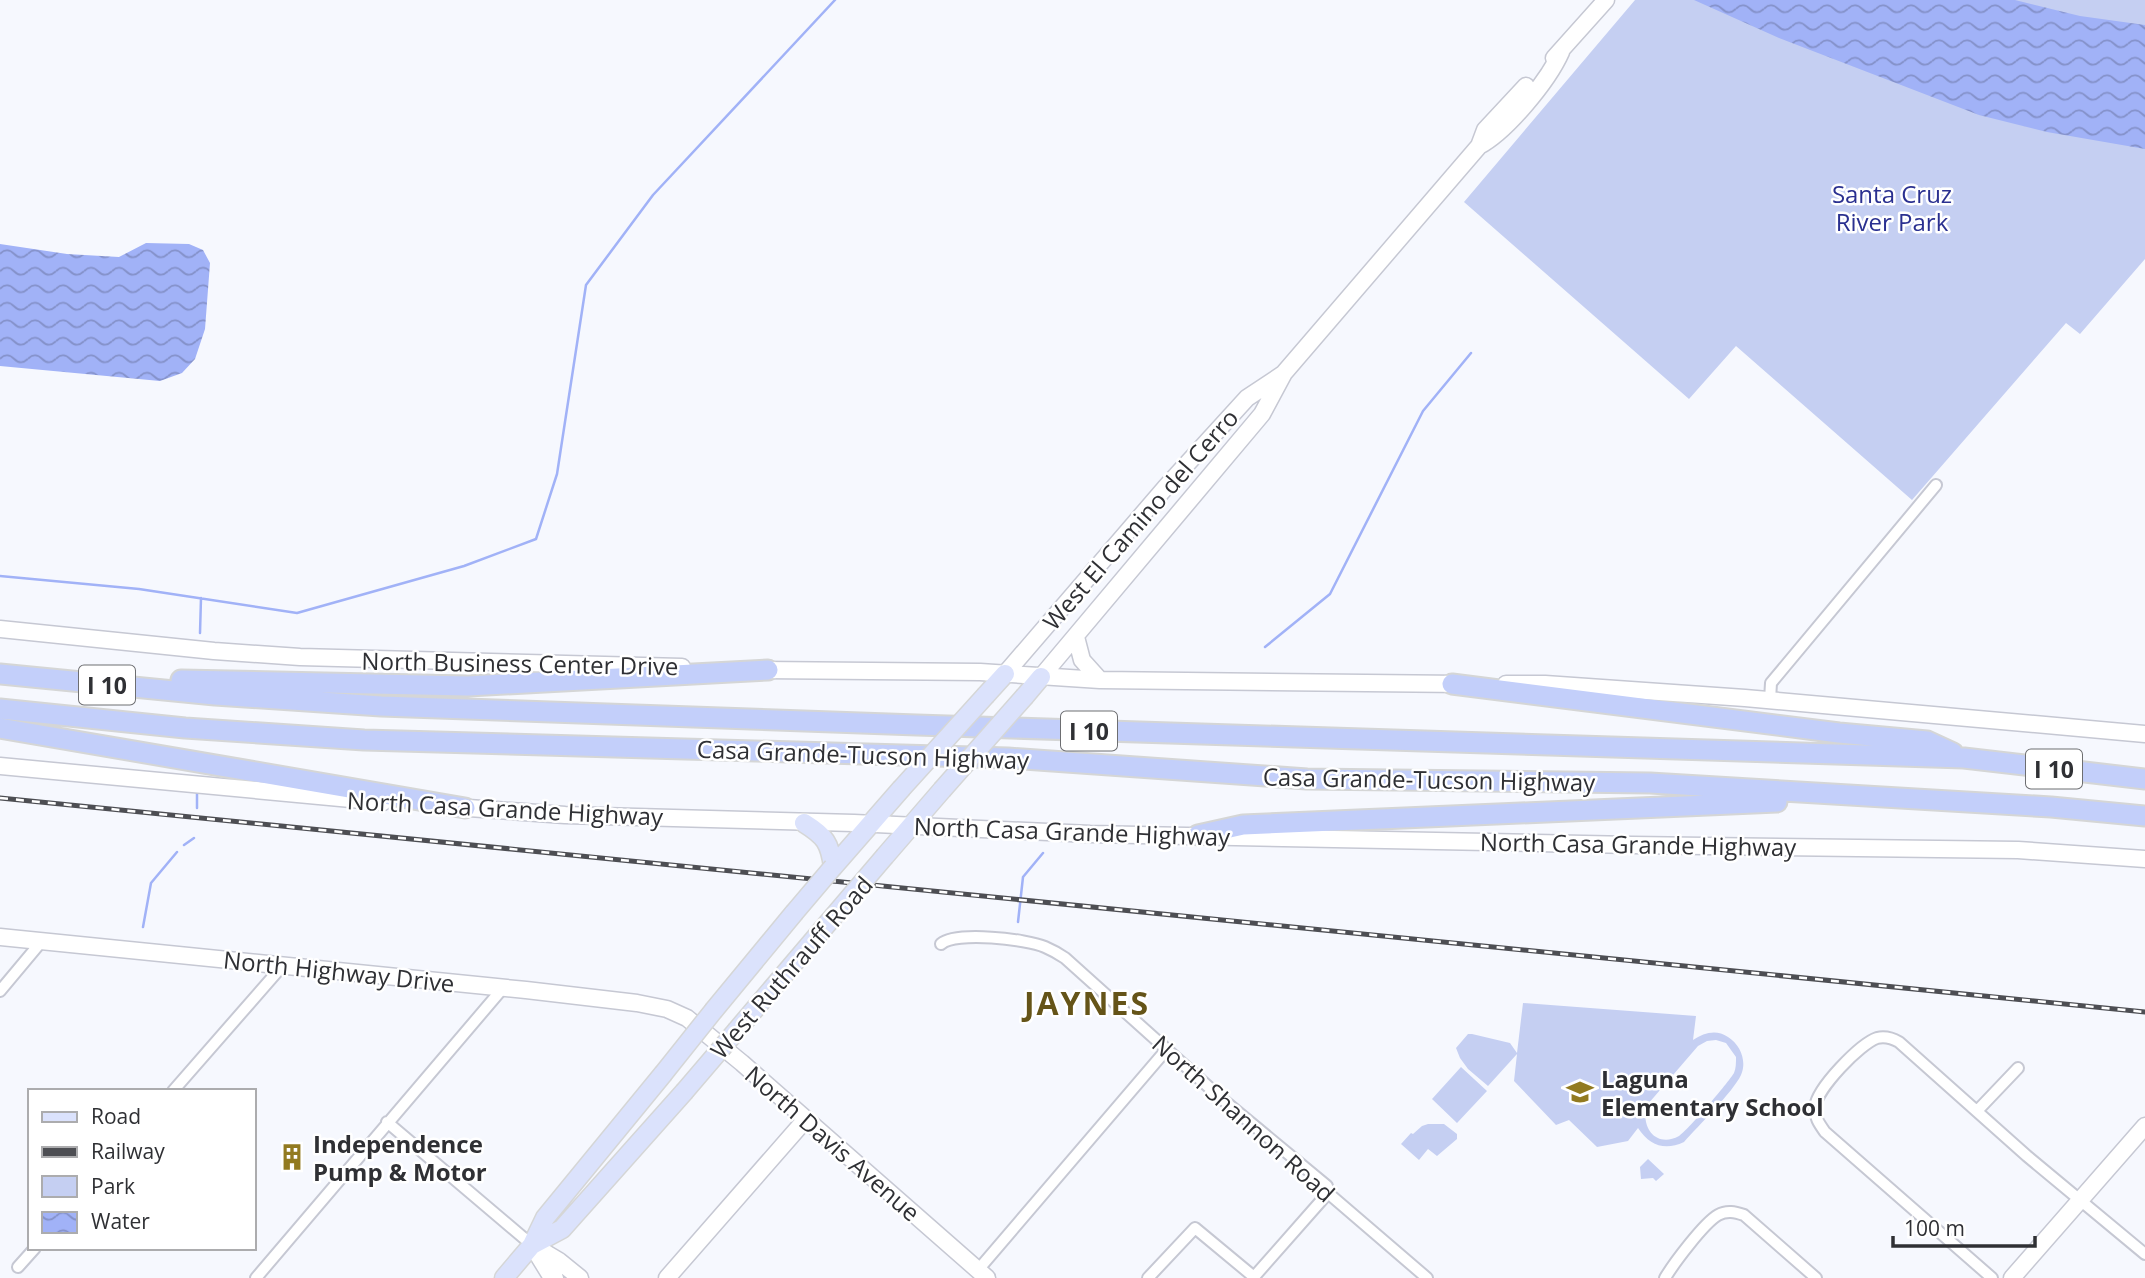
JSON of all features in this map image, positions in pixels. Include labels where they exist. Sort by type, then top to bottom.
[{"type":"highway","points":[[33,677],[468,686],[768,670]]},
{"type":"highway","name":"Casa Grande-Tucson Highway","points":[[0,674],[202,694],[381,706],[917,726],[1964,758],[2145,779]]},
{"type":"highway","points":[[1452,684],[1839,733],[1927,741],[1964,758]]},
{"type":"highway","name":"Casa Grande-Tucson Highway","points":[[0,709],[185,728],[364,740],[995,758],[1307,779],[1650,783],[2051,807],[2145,816]]},
{"type":"highway","points":[[0,728],[466,808]]},
{"type":"highway","points":[[1198,835],[1243,825],[1828,799],[1857,795]]},
{"type":"main road","name":"West El Camino del Cerro","points":[[1041,677],[1262,414],[1284,373],[1479,146],[1494,138],[1509,121],[1553,70],[1562,52],[1606,0]]},
{"type":"main road","name":"West El Camino del Cerro","points":[[1004,674],[1247,397],[1284,373]]},
{"type":"main road","name":"North Business Center Drive","points":[[0,629],[300,657],[768,670],[980,672],[1041,677]]},
{"type":"main road","points":[[1076,637],[1082,660],[1100,680]]},
{"type":"main road","name":"West Ruthrauff Road","points":[[504,1278],[532,1245],[545,1218],[835,861],[1004,674]]},
{"type":"main road","points":[[1041,677],[1100,680],[1545,684],[1770,700],[2145,734]]},
{"type":"main road","name":"West Ruthrauff Road","points":[[532,1245],[562,1229],[684,1092],[1041,677]]},
{"type":"main road","name":"North Casa Grande Highway","points":[[0,766],[314,797],[565,815],[1090,834],[1632,845],[2018,849],[2145,859]]},
{"type":"main road","points":[[804,823],[827,842],[835,861]]},
{"type":"main road","name":"North Highway Drive","points":[[0,937],[284,964],[637,1003],[677,1013]]},
{"type":"main road","name":"North Davis Avenue","points":[[677,1013],[687,1018],[742,1063],[983,1274]]},
{"type":"main road","points":[[667,1278],[806,1119]]},
{"type":"main road","points":[[2012,1278],[2145,1125]]},
{"type":"main road","points":[[532,1245],[555,1278]]},
{"type":"main road","points":[[532,1245],[559,1261],[580,1278]]},
{"type":"street","points":[[1770,700],[1771,683],[1936,485]]},
{"type":"street","name":"North Shannon Road","points":[[941,944],[946,939],[961,937],[1024,941],[1045,947],[1065,958],[1327,1186],[1328,1193],[1427,1278]]},
{"type":"street","points":[[0,991],[41,942]]},
{"type":"street","points":[[175,1089],[284,964]]},
{"type":"street","points":[[256,1278],[502,988]]},
{"type":"street","points":[[1992,1278],[1818,1123],[1815,1108],[1821,1093],[1857,1051],[1868,1043],[1885,1037],[1899,1042],[2079,1201],[2145,1254]]},
{"type":"street","points":[[983,1274],[1167,1049]]},
{"type":"street","points":[[1978,1111],[2018,1068]]},
{"type":"street","points":[[387,1122],[532,1245]]},
{"type":"street","points":[[1148,1278],[1195,1228],[1253,1277],[1328,1193]]},
{"type":"street","points":[[1665,1278],[1707,1224],[1718,1214],[1732,1210],[1744,1215],[1816,1278]]},
{"type":"street","points":[[18,1267],[33,1250]]},
{"type":"green space","name":"Santa Cruz River Park","points":[[1635,0],[2145,0],[2145,259],[2080,334],[2066,323],[1912,500],[1736,346],[1689,399],[1464,202]]},
{"type":"green space","points":[[1523,1003],[1696,1016],[1693,1040],[1701,1035],[1719,1033],[1733,1040],[1743,1059],[1743,1070],[1731,1090],[1684,1142],[1670,1146],[1658,1145],[1638,1128],[1628,1141],[1597,1147],[1569,1120],[1556,1125],[1514,1081],[1517,1054],[1488,1086],[1468,1069],[1456,1048],[1468,1034],[1472,1034],[1510,1043],[1517,1053]],"holes":[[[1716,1040],[1726,1043],[1736,1057],[1735,1071],[1730,1078],[1679,1136],[1670,1139],[1656,1137],[1651,1133],[1646,1120],[1648,1104],[1698,1046]]]},
{"type":"green space","points":[[1461,1067],[1487,1091],[1457,1123],[1432,1099]]},
{"type":"green space","points":[[1428,1124],[1444,1124],[1457,1134],[1457,1139],[1437,1156],[1428,1149],[1419,1160],[1401,1144],[1411,1133]]},
{"type":"green space","points":[[1648,1159],[1664,1174],[1656,1181],[1653,1178],[1641,1179],[1640,1167]]},
{"type":"water","points":[[1694,0],[2015,0],[2080,16],[2145,25],[2145,149],[2047,132],[1979,115],[1779,38]]},
{"type":"water","points":[[146,243],[189,244],[203,250],[210,263],[205,329],[195,359],[182,373],[160,381],[0,366],[0,244],[67,254],[119,257]]},
{"type":"waterway","points":[[0,576],[139,589],[297,613],[464,566],[536,539],[557,474],[586,285],[653,195],[835,0]]},
{"type":"waterway","points":[[1265,647],[1330,594],[1423,411],[1471,353]]},
{"type":"waterway","points":[[200,633],[201,598]]},
{"type":"waterway","points":[[197,793],[197,808]]},
{"type":"waterway","points":[[184,845],[194,838]]},
{"type":"waterway","points":[[143,927],[151,883],[177,852]]},
{"type":"waterway","points":[[1018,922],[1023,877],[1043,853]]},
{"type":"railway","points":[[0,798],[2145,1012]]},
{"type":"place","name":"Laguna Elementary School","points":[[1580,1092]]},
{"type":"place","name":"Independence Pump & Motor","points":[[292,1157]]},
{"type":"district","name":"JAYNES","points":[[1087,1002]]}]
